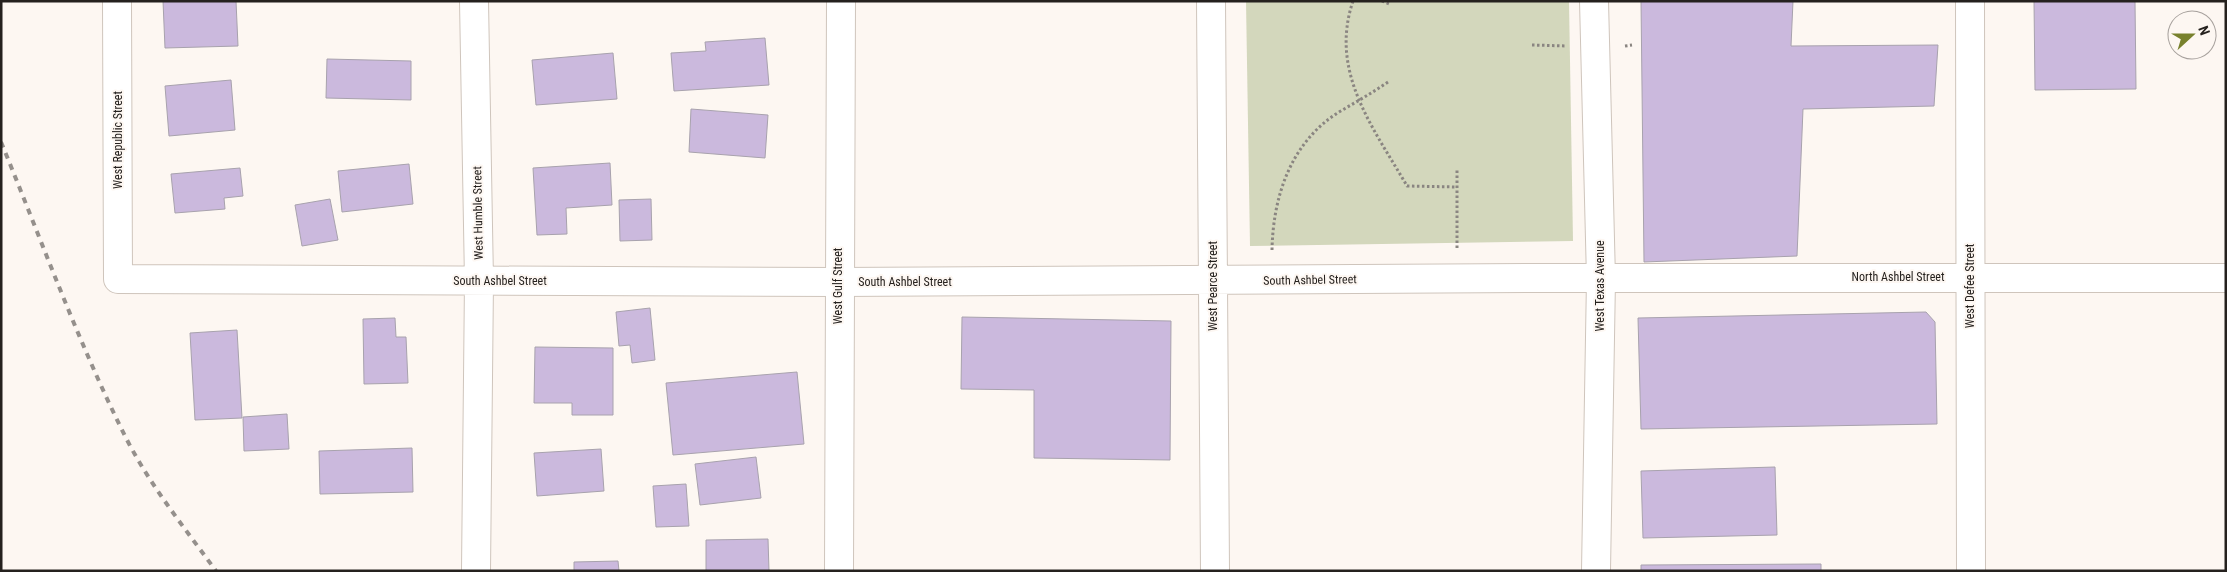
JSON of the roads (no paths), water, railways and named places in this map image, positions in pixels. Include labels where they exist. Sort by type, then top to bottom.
[{"type":"street","name":"West Republic Street","points":[[117,1],[118,278]]},
{"type":"street","name":"West Humble Street","points":[[474,1],[478,281],[476,558]]},
{"type":"street","name":"West Gulf Street","points":[[839,571],[838,282],[841,1]]},
{"type":"street","name":"West Pearce Street","points":[[1211,1],[1215,571]]},
{"type":"street","name":"West Texas Avenue","points":[[1594,1],[1601,279],[1596,571]]},
{"type":"street","name":"West Defee Street","points":[[1970,1],[1971,571]]},
{"type":"street","name":"South Ashbel Street","points":[[118,278],[838,282],[1272,281],[1456,278],[1601,279]]},
{"type":"street","name":"North Ashbel Street","points":[[1601,279],[2226,278]]},
{"type":"railway","points":[[1,142],[91,364],[134,454],[179,522],[216,571]]}]
